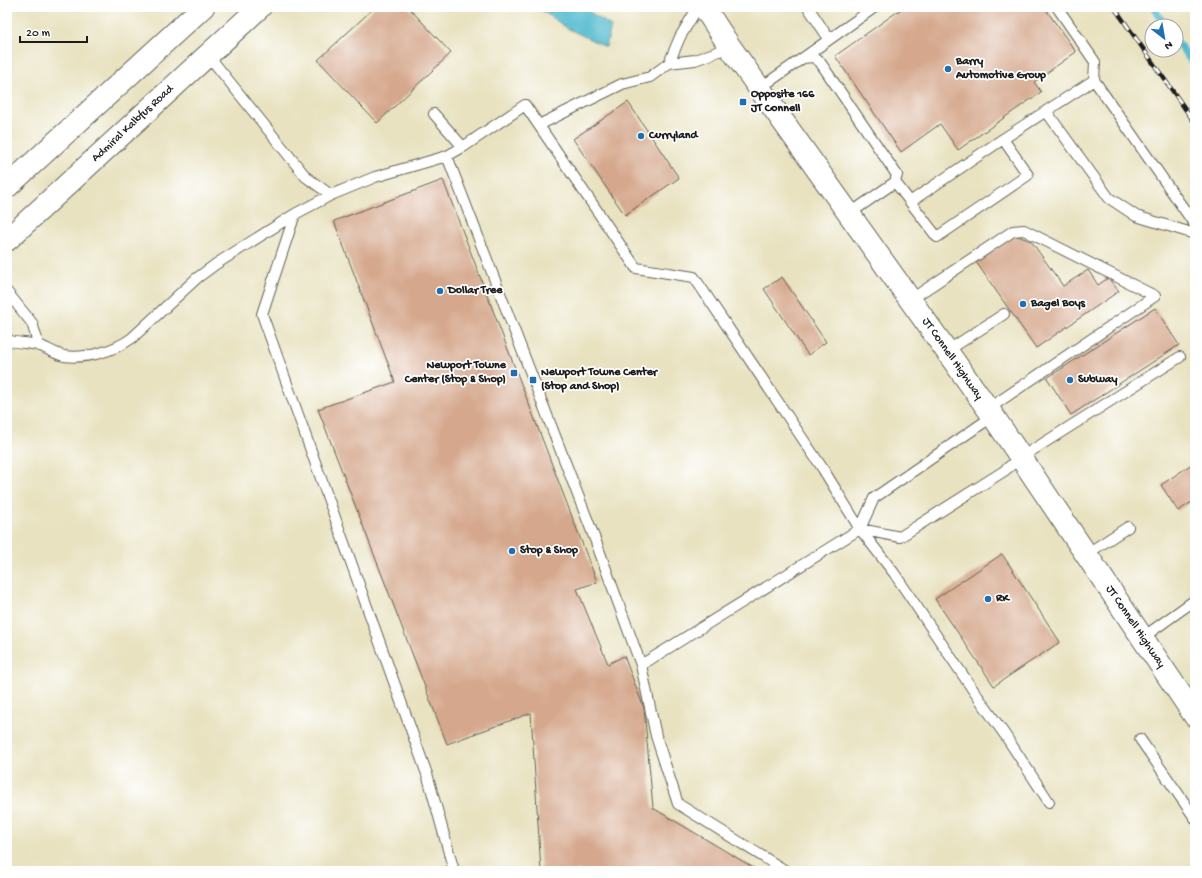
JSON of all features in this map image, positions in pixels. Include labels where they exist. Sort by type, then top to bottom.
[{"type":"highway","points":[[7,187],[202,7]]},
{"type":"highway","name":"Admiral Kalbfus Road","points":[[7,240],[260,7]]},
{"type":"highway","name":"JT Connell Highway","points":[[704,7],[730,47],[990,412],[1085,555],[1194,711]]},
{"type":"lane","points":[[669,63],[680,37],[698,7]]},
{"type":"lane","points":[[808,7],[829,39]]},
{"type":"lane","points":[[760,88],[875,7]]},
{"type":"lane","points":[[1057,7],[1095,62],[1094,80],[1195,225]]},
{"type":"lane","points":[[539,125],[622,84],[650,77],[669,63],[695,60],[730,47]]},
{"type":"lane","points":[[208,55],[306,177],[330,195]]},
{"type":"lane","points":[[803,58],[813,57],[820,62],[897,175],[895,182],[849,214]]},
{"type":"lane","points":[[910,202],[1094,80]]},
{"type":"lane","points":[[7,338],[10,341],[39,346],[64,356],[79,356],[97,353],[125,343],[147,326],[197,278],[216,264],[295,214],[330,195],[375,177],[447,156],[525,106],[636,268],[694,277],[823,469],[860,529],[894,573],[1049,802]]},
{"type":"lane","points":[[1046,111],[1109,198],[1136,216],[1195,234]]},
{"type":"lane","points":[[434,114],[463,147]]},
{"type":"lane","points":[[895,182],[937,237],[1028,175],[1003,139]]},
{"type":"lane","points":[[447,156],[596,542],[641,665],[656,736],[678,804],[786,871]]},
{"type":"lane","points":[[295,214],[262,314],[428,777],[454,871]]},
{"type":"lane","points":[[641,665],[860,529],[874,498],[990,412],[1155,296],[1024,230],[1013,231],[910,300]]},
{"type":"lane","points":[[7,292],[32,323],[39,346]]},
{"type":"lane","points":[[947,351],[1004,314]]},
{"type":"lane","points":[[860,529],[900,537],[1004,471],[1020,458],[1180,357]]},
{"type":"lane","points":[[1085,555],[1128,526]]},
{"type":"lane","points":[[1142,638],[1195,600]]},
{"type":"lane","points":[[1140,739],[1195,818]]},
{"type":"water","points":[[537,7],[582,7],[611,26],[606,47],[567,28]]},
{"type":"building","points":[[375,7],[408,7],[451,53],[377,123],[318,60]]},
{"type":"building","name":"Barry Automotive Group","points":[[904,7],[1044,7],[1076,52],[1034,82],[1041,92],[958,150],[940,124],[901,152],[835,56]]},
{"type":"building","points":[[628,102],[679,178],[625,215],[573,139]]},
{"type":"building","points":[[443,180],[597,582],[577,589],[608,664],[624,656],[644,708],[653,808],[759,871],[541,871],[531,713],[447,744],[318,409],[395,382],[334,221]]},
{"type":"building","points":[[1015,235],[1031,241],[1063,286],[1088,270],[1098,285],[1108,278],[1119,291],[1036,348],[976,262]]},
{"type":"building","points":[[782,277],[826,342],[808,355],[764,289]]},
{"type":"building","points":[[1155,308],[1179,345],[1071,415],[1047,378]]},
{"type":"building","points":[[1195,462],[1195,500],[1178,511],[1161,485]]},
{"type":"building","points":[[1002,554],[1060,642],[994,686],[935,599]]},
{"type":"waterway","points":[[1153,7],[1161,18]]},
{"type":"waterway","points":[[1184,51],[1195,67]]},
{"type":"railway","points":[[1114,7],[1195,123]]},
{"type":"place","name":"Barry Automotive Group","points":[[948,69]]},
{"type":"place","name":"Opposite 166 JT Connell","points":[[743,102]]},
{"type":"place","name":"Curryland","points":[[641,136]]},
{"type":"place","name":"Dollar Tree","points":[[440,291]]},
{"type":"place","name":"Bagel Boys","points":[[1023,304]]},
{"type":"place","name":"Newport Towne Center (Stop & Shop)","points":[[514,373]]},
{"type":"place","name":"Newport Towne Center (Stop and Shop)","points":[[533,380]]},
{"type":"place","name":"Subway","points":[[1070,380]]},
{"type":"place","name":"Stop & Shop","points":[[512,551]]},
{"type":"place","name":"RK","points":[[988,599]]}]
